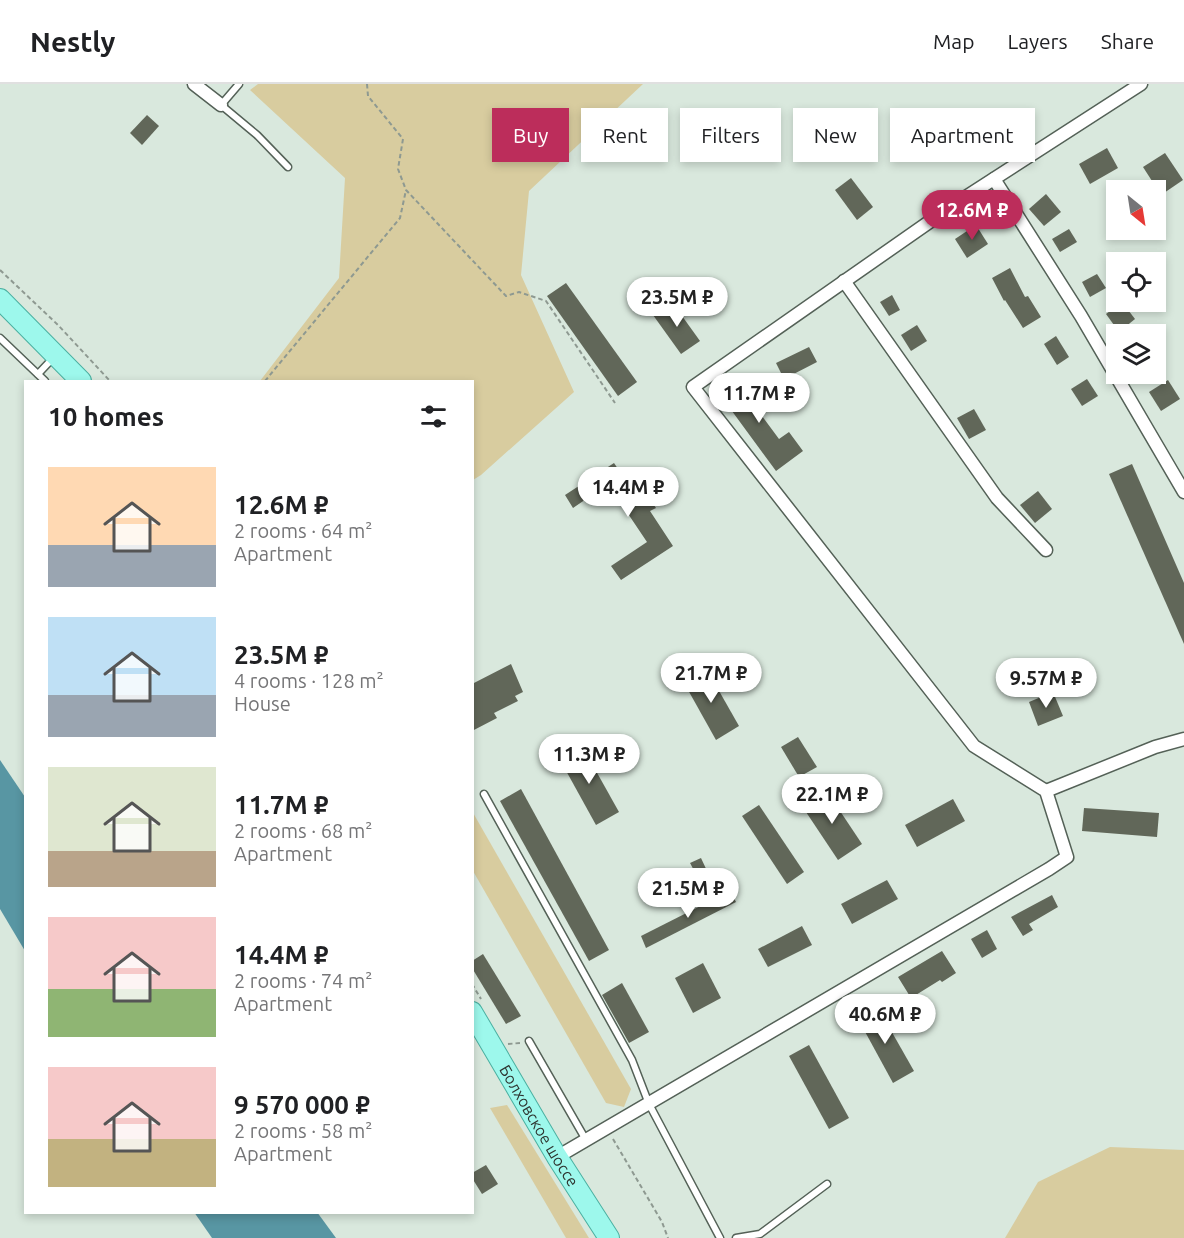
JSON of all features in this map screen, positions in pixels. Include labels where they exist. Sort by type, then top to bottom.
[{"type":"main road","points":[[0,299],[80,380]]},
{"type":"main road","name":"Болховское шоссе","points":[[474,1015],[557,1157],[609,1238]]},
{"type":"street","points":[[194,84],[221,105]]},
{"type":"street","points":[[557,1157],[1067,857],[1046,791],[974,746],[693,387],[994,179],[1141,84]]},
{"type":"street","points":[[994,179],[1081,316],[1184,492]]},
{"type":"street","points":[[844,282],[996,498],[1046,550]]},
{"type":"street","points":[[1046,791],[1155,747],[1184,740]]},
{"type":"lane","points":[[238,84],[221,105],[257,135],[288,167]]},
{"type":"lane","points":[[0,338],[44,380]]},
{"type":"lane","points":[[38,374],[56,355]]},
{"type":"lane","points":[[484,794],[632,1060],[649,1104],[720,1238]]},
{"type":"lane","points":[[529,1041],[586,1141]]},
{"type":"lane","points":[[736,1238],[760,1234],[827,1184]]},
{"type":"path","points":[[367,84],[368,96],[403,140],[398,169],[406,190],[506,296],[519,292],[546,301],[615,403]]},
{"type":"path","points":[[266,380],[400,218],[406,190]]},
{"type":"path","points":[[0,270],[58,325],[109,380]]},
{"type":"path","points":[[607,1129],[662,1222],[668,1238]]},
{"type":"shaded area","points":[[258,84],[643,84],[617,108],[581,108],[581,142],[569,153],[569,108],[492,108],[492,162],[560,162],[529,191],[521,275],[574,392],[474,479],[474,380],[261,380],[339,278],[345,178],[250,90]]},
{"type":"shaded area","points":[[474,814],[631,1089],[624,1107],[606,1103],[474,873]]},
{"type":"shaded area","points":[[507,1105],[589,1238],[566,1238],[490,1108]]},
{"type":"shaded area","points":[[1110,1147],[1184,1150],[1184,1238],[1005,1238],[1038,1182]]},
{"type":"water","points":[[0,760],[24,796],[24,949],[0,909]]},
{"type":"water","points":[[195,1214],[318,1214],[336,1238],[212,1238]]},
{"type":"building","points":[[147,115],[159,126],[142,145],[130,133]]},
{"type":"building","points":[[1107,148],[1118,168],[1090,184],[1079,164]]},
{"type":"building","points":[[1165,153],[1183,180],[1166,192],[1166,180],[1151,180],[1143,167]]},
{"type":"building","points":[[851,178],[873,207],[857,220],[835,190]]},
{"type":"building","points":[[1046,194],[1061,212],[1044,226],[1029,209]]},
{"type":"building","points":[[976,225],[988,244],[967,258],[955,239]]},
{"type":"building","points":[[1069,229],[1077,242],[1060,252],[1052,239]]},
{"type":"building","points":[[1010,268],[1025,297],[1028,296],[1041,317],[1023,328],[1004,301],[992,278]]},
{"type":"building","points":[[1097,274],[1106,288],[1090,297],[1082,282]]},
{"type":"building","points":[[566,283],[637,382],[618,396],[547,296]]},
{"type":"building","points":[[892,295],[900,310],[889,316],[880,302]]},
{"type":"building","points":[[672,302],[700,341],[681,354],[653,315]]},
{"type":"building","points":[[1130,312],[1135,319],[1129,324],[1113,324],[1106,314]]},
{"type":"building","points":[[917,325],[927,341],[911,351],[901,335]]},
{"type":"building","points":[[1056,336],[1069,357],[1057,365],[1044,344]]},
{"type":"building","points":[[809,347],[817,362],[784,379],[776,363]]},
{"type":"building","points":[[744,373],[756,390],[748,397],[779,439],[789,432],[803,451],[776,471],[718,392]]},
{"type":"building","points":[[1087,379],[1098,396],[1082,406],[1071,389]]},
{"type":"building","points":[[1168,380],[1180,399],[1161,411],[1149,392],[1162,384],[1166,384]]},
{"type":"building","points":[[974,409],[986,430],[969,439],[957,418]]},
{"type":"building","points":[[614,463],[637,497],[645,492],[656,508],[650,511],[673,546],[621,580],[611,566],[647,542],[608,484],[573,508],[565,495]]},
{"type":"building","points":[[1132,464],[1184,583],[1184,644],[1109,474]]},
{"type":"building","points":[[1038,491],[1052,509],[1035,523],[1020,505]]},
{"type":"building","points":[[511,664],[523,692],[515,696],[518,701],[494,713],[497,718],[474,730],[474,683]]},
{"type":"building","points":[[706,668],[739,726],[716,740],[683,681]]},
{"type":"building","points":[[1053,692],[1063,716],[1038,726],[1029,702]]},
{"type":"building","points":[[798,737],[817,767],[799,777],[781,747]]},
{"type":"building","points":[[582,746],[619,812],[596,825],[559,758]]},
{"type":"building","points":[[521,789],[609,950],[589,961],[500,801]]},
{"type":"building","points":[[826,790],[862,844],[838,860],[802,806]]},
{"type":"building","points":[[953,799],[965,821],[917,847],[905,825]]},
{"type":"building","points":[[759,805],[804,872],[787,884],[742,816]]},
{"type":"building","points":[[1084,808],[1159,813],[1157,837],[1082,831]]},
{"type":"building","points":[[701,858],[708,873],[698,878],[690,863]]},
{"type":"building","points":[[887,880],[898,899],[852,924],[841,904]]},
{"type":"building","points":[[730,891],[736,902],[646,948],[641,936]]},
{"type":"building","points":[[1052,895],[1058,907],[1029,924],[1033,930],[1023,936],[1011,917]]},
{"type":"building","points":[[802,926],[812,945],[768,967],[758,949]]},
{"type":"building","points":[[987,930],[997,949],[982,958],[971,939]]},
{"type":"building","points":[[942,951],[956,973],[911,998],[898,977]]},
{"type":"building","points":[[483,954],[521,1016],[506,1024],[474,971],[474,960]]},
{"type":"building","points":[[703,963],[721,998],[693,1013],[675,978]]},
{"type":"building","points":[[622,983],[649,1032],[629,1043],[602,995]]},
{"type":"building","points":[[877,1006],[914,1071],[893,1083],[857,1017]]},
{"type":"building","points":[[809,1045],[849,1118],[829,1129],[789,1056]]},
{"type":"building","points":[[486,1165],[498,1184],[482,1194],[474,1181],[474,1172]]}]
